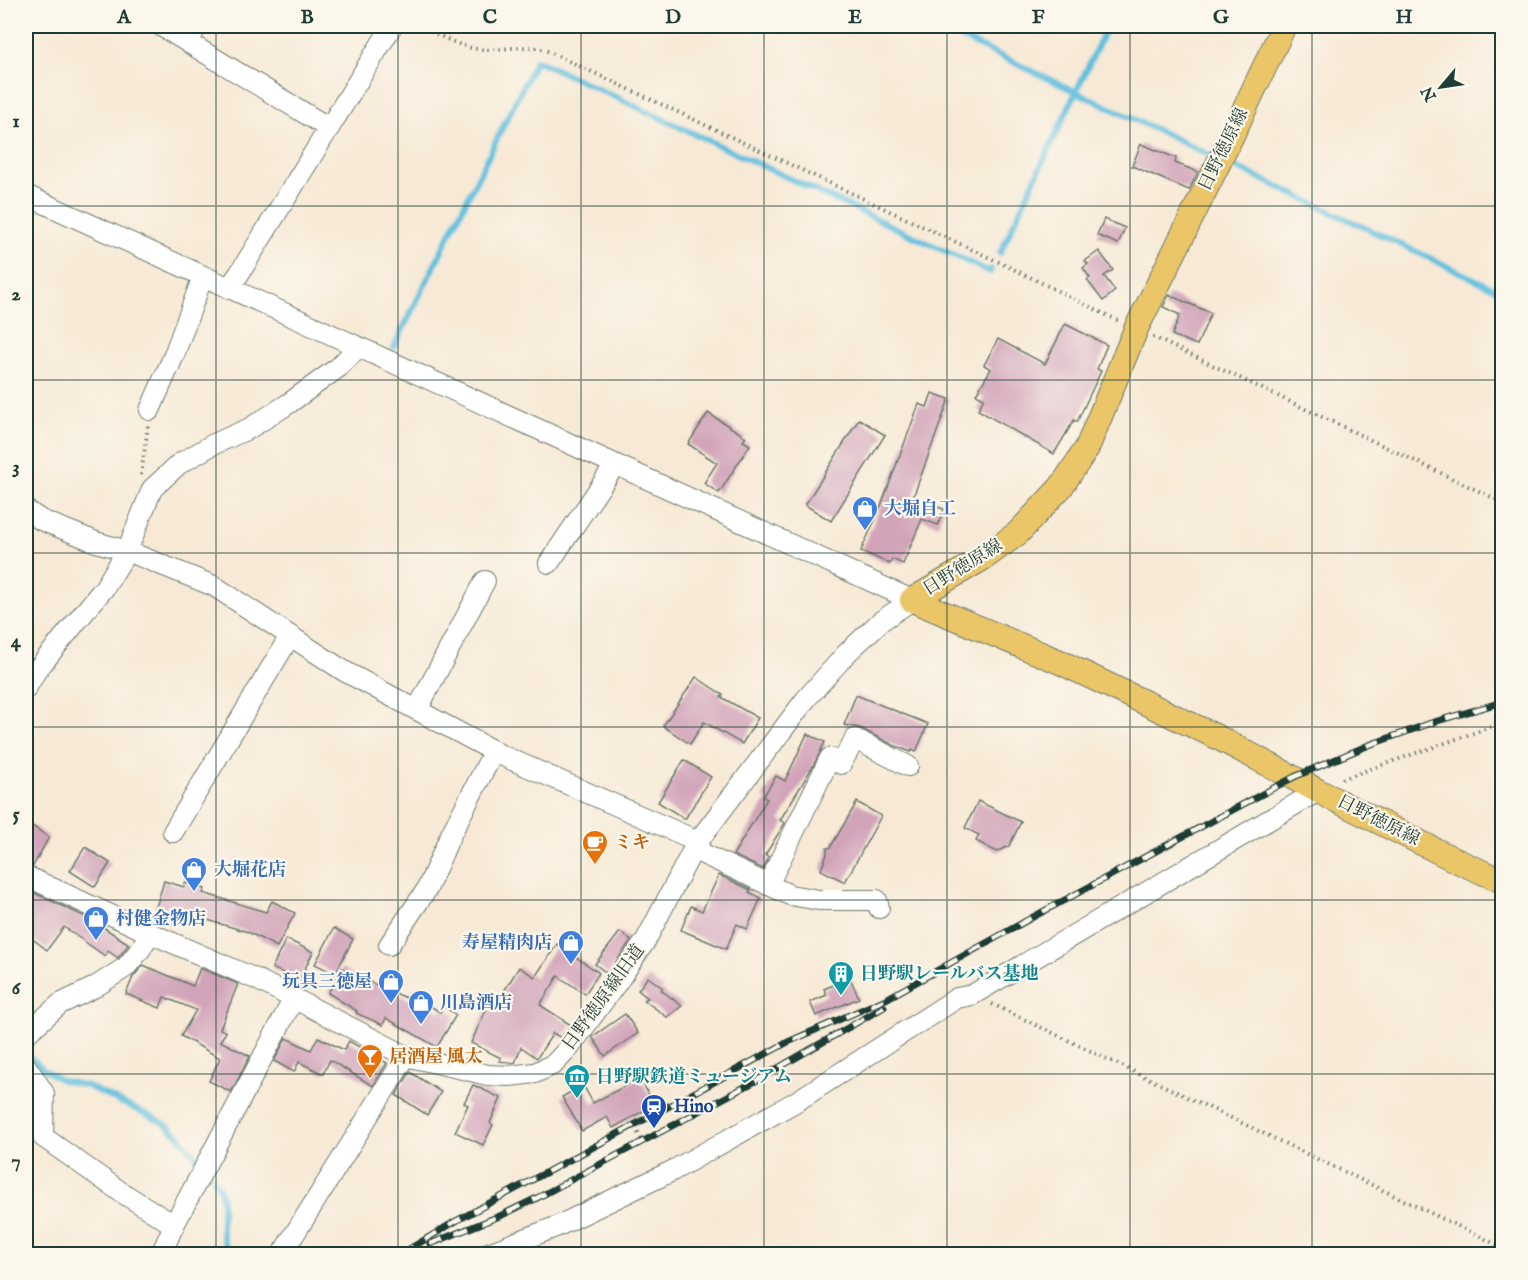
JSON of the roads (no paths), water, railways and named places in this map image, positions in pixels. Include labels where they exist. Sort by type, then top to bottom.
[{"type":"main road","name":"日野徳原線","points":[[912,600],[985,556],[1018,533],[1061,487],[1087,447],[1136,329],[1284,26]]},
{"type":"main road","name":"日野徳原線","points":[[912,600],[1060,662],[1219,738],[1453,859],[1503,881]]},
{"type":"street","points":[[161,26],[192,34],[329,128]]},
{"type":"street","points":[[229,288],[392,26]]},
{"type":"street","points":[[26,195],[912,600]]},
{"type":"street","points":[[150,410],[174,355],[203,276]]},
{"type":"street","points":[[26,689],[31,667],[105,587],[127,551],[152,489],[179,464],[212,445],[250,428],[288,404],[339,367],[358,347]]},
{"type":"street","points":[[549,563],[615,465]]},
{"type":"street","points":[[26,510],[41,520],[214,586],[344,670],[417,710],[494,751],[686,836],[703,854],[768,885],[790,895],[819,900],[877,900],[879,908]]},
{"type":"street","points":[[417,710],[485,581]]},
{"type":"street","name":"日野徳原線旧道","points":[[26,876],[217,961],[406,1056],[488,1075],[535,1073],[554,1064],[569,1048],[646,940],[696,844],[806,699],[846,654],[881,621],[912,600]]},
{"type":"street","points":[[172,832],[290,636]]},
{"type":"street","points":[[768,885],[830,758],[841,764],[855,739],[908,766]]},
{"type":"street","points":[[389,945],[427,889],[494,751]]},
{"type":"street","points":[[486,1254],[558,1226],[672,1171],[797,1101],[957,998],[972,995],[1318,791]]},
{"type":"street","points":[[26,1034],[60,1004],[95,987],[126,967],[150,933]]},
{"type":"street","points":[[161,1254],[174,1225],[294,998]]},
{"type":"street","points":[[282,1254],[406,1056]]},
{"type":"street","points":[[26,1066],[44,1093],[43,1137],[121,1192],[174,1225]]},
{"type":"waterway","points":[[937,26],[1216,158]]},
{"type":"waterway","points":[[1000,253],[1107,26]]},
{"type":"waterway","points":[[394,347],[536,60],[990,272],[991,269]]},
{"type":"waterway","points":[[1225,162],[1502,292]]},
{"type":"waterway","points":[[26,1053],[43,1069],[61,1080],[87,1086],[164,1123],[178,1135],[197,1158]]},
{"type":"waterway","points":[[211,1176],[218,1185],[221,1196],[223,1237],[230,1254]]},
{"type":"railway","points":[[401,1254],[456,1221],[788,1042],[886,999],[1294,777],[1369,745],[1434,722],[1502,702]]},
{"type":"railway","points":[[430,1244],[537,1198],[752,1083],[884,1007]]},
{"type":"place","name":"大堀自工","points":[[865,532]]},
{"type":"place","name":"ミキ","points":[[595,866]]},
{"type":"place","name":"大堀花店","points":[[194,893]]},
{"type":"place","name":"村健金物店","points":[[96,942]]},
{"type":"place","name":"寿屋精肉店","points":[[571,966]]},
{"type":"place","name":"日野駅レールバス基地","points":[[841,997]]},
{"type":"place","name":"玩具三徳屋","points":[[391,1005]]},
{"type":"place","name":"川島酒店","points":[[421,1026]]},
{"type":"place","name":"居酒屋 風太","points":[[370,1080]]},
{"type":"place","name":"日野駅鉄道ミュージアム","points":[[577,1100]]},
{"type":"place","name":"Hino","points":[[654,1130]]}]
